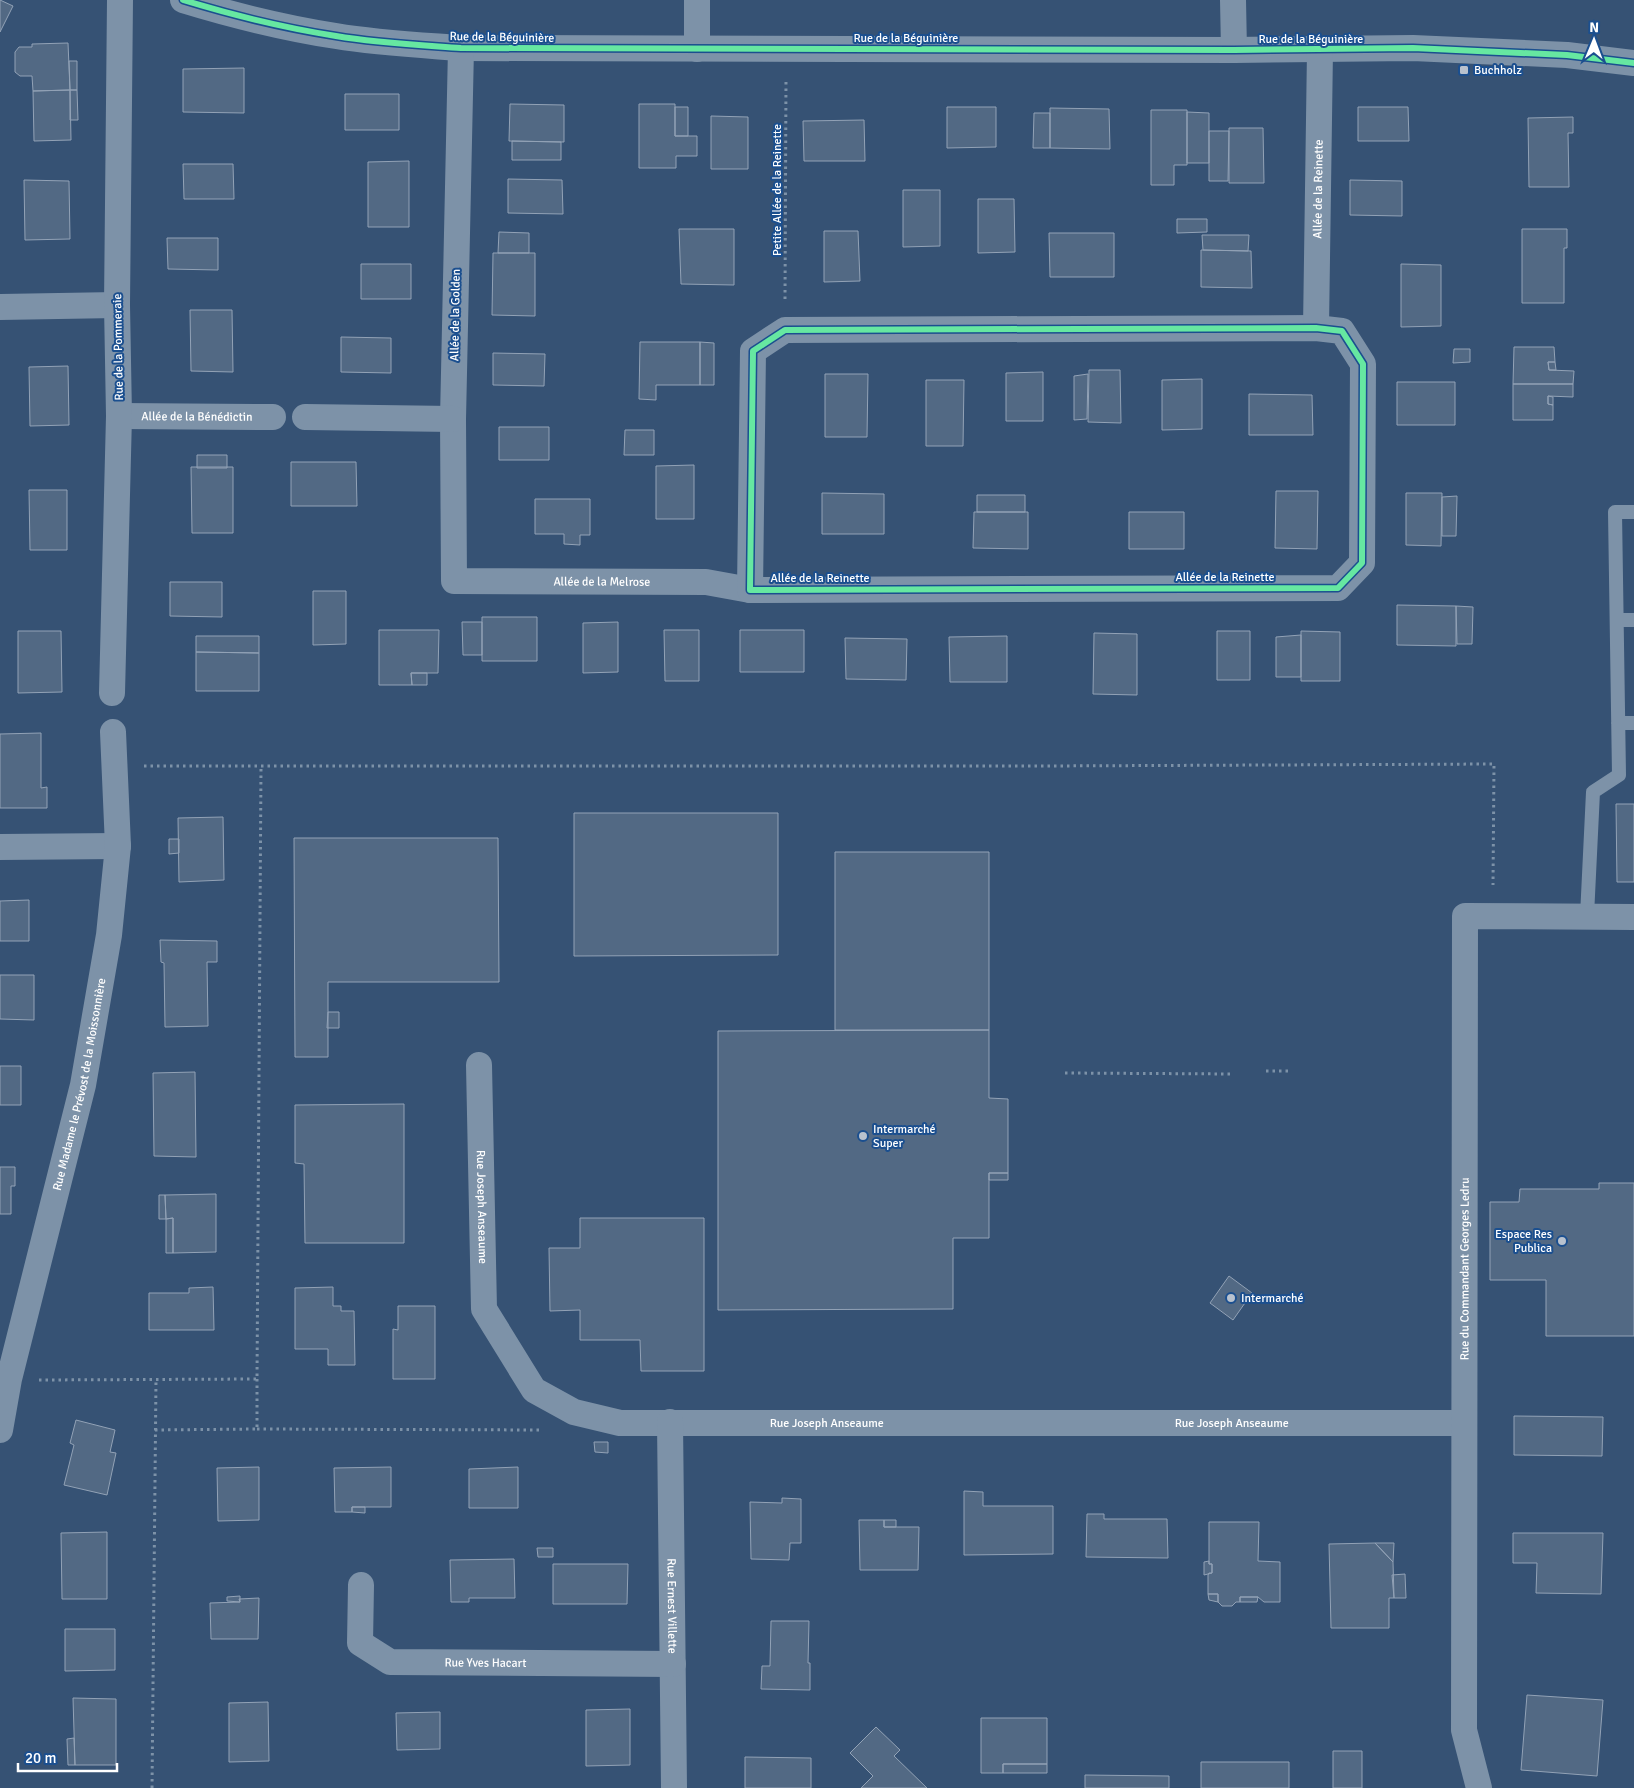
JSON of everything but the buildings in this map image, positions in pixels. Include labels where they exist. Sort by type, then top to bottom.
[{"type":"street","name":"Rue de la Pommeraie","points":[[112,693],[120,416],[118,305],[120,0]]},
{"type":"street","name":"Rue de la Béguinière","points":[[183,0],[336,36],[404,44],[462,48],[1234,50],[1413,48],[1567,55],[1634,63]]},
{"type":"street","points":[[697,0],[697,49]]},
{"type":"street","points":[[1233,0],[1234,50]]},
{"type":"street","name":"Allée de la Golden","points":[[454,581],[453,419],[462,48]]},
{"type":"street","name":"Allée de la Reinette","points":[[1316,328],[1320,50]]},
{"type":"street","points":[[0,307],[118,305]]},
{"type":"street","name":"Allée de la Reinette","points":[[750,590],[1338,588],[1362,563],[1363,364],[1342,331],[1316,328],[785,330]]},
{"type":"street","points":[[750,590],[753,352],[785,330]]},
{"type":"street","name":"Allée de la Bénédictin","points":[[120,416],[272,417]]},
{"type":"street","points":[[305,417],[453,419]]},
{"type":"street","name":"Allée de la Melrose","points":[[454,581],[706,582],[750,590]]},
{"type":"street","name":"Rue Madame le Prévost de la Moissonnière","points":[[0,1430],[4,1379],[83,1085],[109,935],[118,846],[113,732]]},
{"type":"street","points":[[0,846],[118,846]]},
{"type":"street","name":"Rue du Commandant Georges Ledru","points":[[1479,1788],[1464,1730],[1465,916],[1634,917]]},
{"type":"street","name":"Rue Joseph Anseaume","points":[[479,1065],[484,1309],[534,1390],[574,1412],[620,1422],[1464,1424]]},
{"type":"street","name":"Rue Ernest Villette","points":[[670,1422],[674,1788]]},
{"type":"street","name":"Rue Yves Hacart","points":[[361,1585],[360,1643],[390,1662],[673,1664]]},
{"type":"lane","points":[[1587,916],[1594,792],[1619,775],[1614,512],[1634,512]]},
{"type":"lane","points":[[1617,620],[1634,620]]},
{"type":"lane","points":[[1618,724],[1634,723]]},
{"type":"path","points":[[114,766],[1494,764],[1492,916]]},
{"type":"path","points":[[257,1429],[261,766]]},
{"type":"path","points":[[1266,1071],[1291,1071]]},
{"type":"path","points":[[1065,1073],[1234,1074]]},
{"type":"path","points":[[4,1379],[257,1379]]},
{"type":"path","points":[[152,1788],[156,1379]]},
{"type":"path","points":[[155,1430],[542,1430],[574,1412]]},
{"type":"cycle path","points":[[183,0],[259,21],[317,33],[383,42],[461,48],[1234,50],[1413,48],[1567,55],[1634,63]]},
{"type":"cycle path","points":[[1316,328],[1342,331],[1363,364],[1362,563],[1338,588],[750,590],[753,351],[785,330],[1316,328]]},
{"type":"place","name":"Buchholz","points":[[1464,70]]},
{"type":"place","name":"Intermarché Super","points":[[863,1136]]},
{"type":"place","name":"Espace Res Publica","points":[[1562,1241]]},
{"type":"place","name":"Intermarché","points":[[1231,1298]]}]
